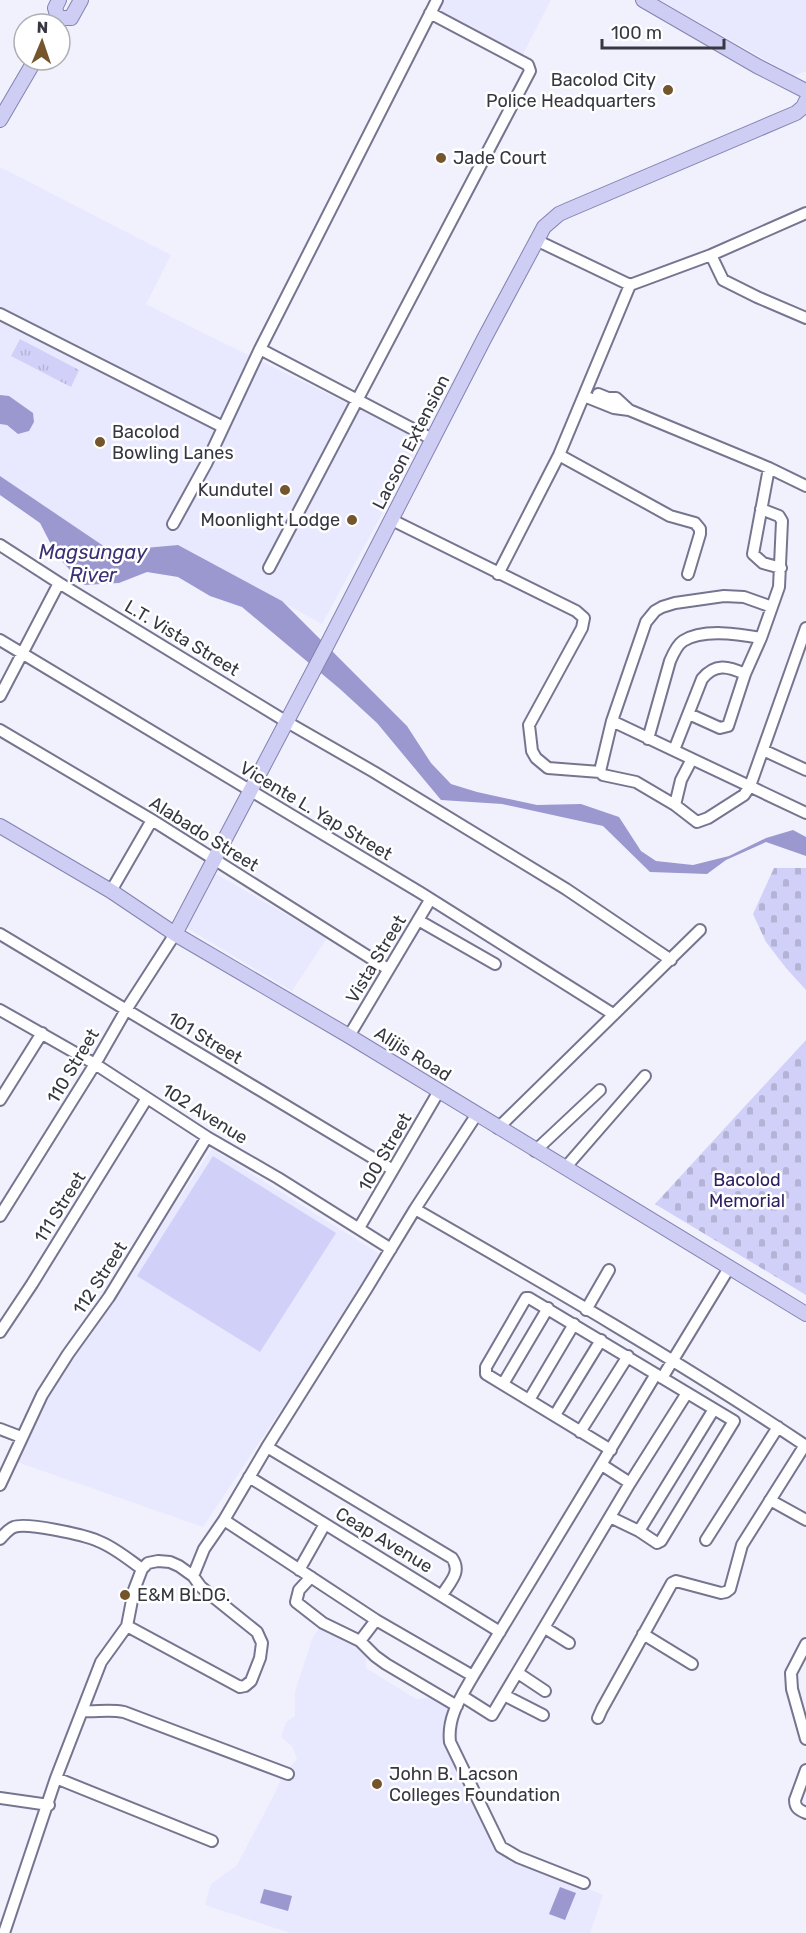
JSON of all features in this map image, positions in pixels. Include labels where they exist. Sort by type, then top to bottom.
[{"type":"main road","points":[[72,16],[81,0]]},
{"type":"main road","points":[[643,0],[757,66],[806,91]]},
{"type":"main road","points":[[0,120],[28,72]]},
{"type":"main road","name":"Lacson Extension","points":[[175,934],[544,227],[559,214],[796,113],[806,100]]},
{"type":"main road","name":"Alijis Road","points":[[0,826],[111,891],[175,934],[349,1036],[806,1314]]},
{"type":"street","points":[[173,524],[206,464],[260,349],[437,0]]},
{"type":"street","points":[[269,568],[530,71],[528,65],[430,14]]},
{"type":"street","points":[[536,240],[630,285],[711,255],[806,213]]},
{"type":"street","points":[[711,255],[723,280],[806,318]]},
{"type":"street","points":[[498,574],[559,455],[630,285]]},
{"type":"street","points":[[0,314],[223,427]]},
{"type":"street","points":[[260,349],[432,439]]},
{"type":"street","points":[[586,392],[614,408],[629,410],[769,468],[806,486]]},
{"type":"street","points":[[559,455],[670,516],[695,523],[700,529],[700,534],[688,574]]},
{"type":"street","points":[[769,468],[753,554],[763,563],[781,568]]},
{"type":"street","points":[[689,714],[720,728],[728,726],[745,674],[779,587],[782,521],[779,516],[761,509]]},
{"type":"street","points":[[392,520],[576,611],[584,618],[582,628],[529,725],[532,751],[543,765],[548,768],[600,772],[603,775],[636,783],[697,822],[703,821],[744,795],[750,786],[806,628]]},
{"type":"street","name":"L.T. Vista Street","points":[[0,545],[287,722],[567,889],[671,960]]},
{"type":"street","points":[[0,696],[59,583]]},
{"type":"street","points":[[600,772],[612,721],[646,622],[655,611],[675,603],[735,595],[772,606]]},
{"type":"street","points":[[648,740],[670,661],[682,641],[715,633],[735,633],[760,638]]},
{"type":"street","name":"Vicente L. Yap Street","points":[[0,640],[430,900],[613,1014]]},
{"type":"street","points":[[674,750],[702,679],[712,669],[723,667],[745,674]]},
{"type":"street","points":[[612,721],[806,813]]},
{"type":"street","name":"Alabado Street","points":[[0,730],[152,820],[388,969]]},
{"type":"street","points":[[763,750],[806,770]]},
{"type":"street","points":[[675,806],[681,780],[692,759]]},
{"type":"street","points":[[111,891],[152,820]]},
{"type":"street","name":"Vista Street","points":[[349,1036],[430,900]]},
{"type":"street","points":[[418,920],[495,964]]},
{"type":"street","points":[[498,1128],[699,930]]},
{"type":"street","name":"101 Street","points":[[0,934],[393,1170]]},
{"type":"street","name":"110 Street","points":[[0,1216],[175,934]]},
{"type":"street","name":"102 Avenue","points":[[0,1010],[95,1064],[207,1137],[391,1249]]},
{"type":"street","points":[[0,1100],[42,1034]]},
{"type":"street","points":[[565,1168],[645,1076]]},
{"type":"street","points":[[535,1151],[600,1090]]},
{"type":"street","name":"100 Street","points":[[359,1228],[439,1091]]},
{"type":"street","name":"111 Street","points":[[0,1332],[147,1098]]},
{"type":"street","points":[[193,1576],[204,1549],[415,1209],[477,1114]]},
{"type":"street","name":"112 Street","points":[[0,1485],[42,1395],[109,1297],[207,1137]]},
{"type":"street","points":[[415,1209],[634,1336],[806,1445],[742,1545],[730,1589],[721,1593],[676,1581],[672,1583],[598,1718]]},
{"type":"street","points":[[584,1883],[518,1857],[501,1847],[450,1742],[448,1729],[473,1676],[611,1450],[659,1376],[673,1360],[729,1268]]},
{"type":"street","points":[[586,1310],[609,1270]]},
{"type":"street","points":[[610,1517],[657,1543],[661,1541],[734,1421],[548,1308],[526,1298],[486,1367],[486,1374],[611,1450]]},
{"type":"street","points":[[503,1384],[548,1308]]},
{"type":"street","points":[[529,1400],[574,1324]]},
{"type":"street","points":[[555,1415],[601,1340]]},
{"type":"street","points":[[580,1432],[628,1356]]},
{"type":"street","points":[[310,1577],[299,1590],[296,1602],[324,1623],[360,1641],[386,1664],[460,1701],[492,1714],[630,1483],[687,1393]]},
{"type":"street","points":[[639,1531],[714,1409]]},
{"type":"street","points":[[706,1540],[778,1427]]},
{"type":"street","points":[[0,1429],[21,1437]]},
{"type":"street","points":[[267,1447],[452,1558],[457,1565],[457,1570],[442,1595]]},
{"type":"street","points":[[602,1465],[630,1483]]},
{"type":"street","name":"Ceap Avenue","points":[[249,1477],[500,1632]]},
{"type":"street","points":[[770,1500],[806,1520]]},
{"type":"street","points":[[224,1520],[376,1620],[473,1676]]},
{"type":"street","points":[[299,1570],[325,1524]]},
{"type":"street","points":[[0,1539],[15,1526],[35,1526],[98,1541],[142,1569]]},
{"type":"street","points":[[4,1933],[56,1778],[101,1662],[127,1626],[134,1590],[142,1569],[148,1563],[158,1561],[170,1562],[179,1566],[193,1576],[201,1587],[252,1627],[260,1637],[262,1649],[251,1681],[240,1687],[127,1626]]},
{"type":"street","points":[[360,1641],[376,1620]]},
{"type":"street","points":[[545,1628],[569,1643]]},
{"type":"street","points":[[643,1634],[692,1664]]},
{"type":"street","points":[[806,1644],[791,1673],[792,1689],[806,1739]]},
{"type":"street","points":[[518,1673],[545,1691]]},
{"type":"street","points":[[504,1695],[543,1715]]},
{"type":"street","points":[[82,1711],[124,1712],[288,1774]]},
{"type":"street","points":[[806,1770],[795,1806],[806,1813]]},
{"type":"street","points":[[56,1778],[213,1841]]},
{"type":"street","points":[[0,1798],[48,1805]]},
{"type":"shaded area","points":[[442,0],[551,0],[522,56],[437,10]]},
{"type":"shaded area","points":[[660,0],[806,0],[806,71],[794,76]]},
{"type":"shaded area","points":[[0,167],[171,255],[146,304],[422,440],[322,624],[178,545],[111,551],[0,476]]},
{"type":"shaded area","points":[[216,874],[327,938],[292,991],[187,928]]},
{"type":"shaded area","points":[[212,1149],[383,1256],[203,1527],[17,1462],[75,1352]]},
{"type":"shaded area","name":"John B. Lacson Colleges Foundation","points":[[321,1625],[342,1639],[367,1645],[366,1668],[416,1699],[440,1696],[459,1709],[458,1741],[471,1770],[486,1824],[517,1858],[603,1895],[590,1933],[290,1933],[205,1905],[211,1884],[237,1865],[282,1776],[297,1759],[292,1746],[281,1737],[286,1722],[295,1716],[295,1692],[312,1639]]},
{"type":"green space","points":[[20,339],[79,370],[71,387],[11,356]]},
{"type":"green space","points":[[774,868],[806,868],[806,990],[766,942],[753,914]]},
{"type":"green space","name":"Bacolod Memorial","points":[[806,1040],[806,1295],[655,1204]]},
{"type":"green space","points":[[213,1156],[336,1233],[260,1352],[137,1276]]},
{"type":"water","points":[[0,395],[9,396],[33,413],[34,422],[29,431],[18,434],[7,425],[0,424]]},
{"type":"water","name":"Magsungay River","points":[[0,476],[111,551],[178,545],[282,601],[407,726],[431,763],[451,784],[537,805],[581,804],[619,817],[641,851],[656,861],[693,865],[729,856],[766,838],[793,830],[806,837],[806,856],[766,842],[726,860],[707,874],[650,872],[603,826],[502,804],[441,800],[377,723],[242,607],[210,596],[178,577],[147,572],[119,583],[84,585],[57,556],[40,523],[0,495]]},
{"type":"water","points":[[560,1887],[576,1893],[565,1920],[549,1914]]},
{"type":"water","points":[[264,1889],[292,1896],[288,1911],[260,1903]]},
{"type":"place","name":"Bacolod City Police Headquarters","points":[[668,90]]},
{"type":"place","name":"Jade Court","points":[[441,158]]},
{"type":"place","name":"Bacolod Bowling Lanes","points":[[100,442]]},
{"type":"place","name":"Kundutel","points":[[285,490]]},
{"type":"place","name":"Moonlight Lodge","points":[[352,520]]},
{"type":"place","name":"E&M BLDG.","points":[[125,1595]]},
{"type":"place","name":"John B. Lacson Colleges Foundation","points":[[377,1784]]}]
